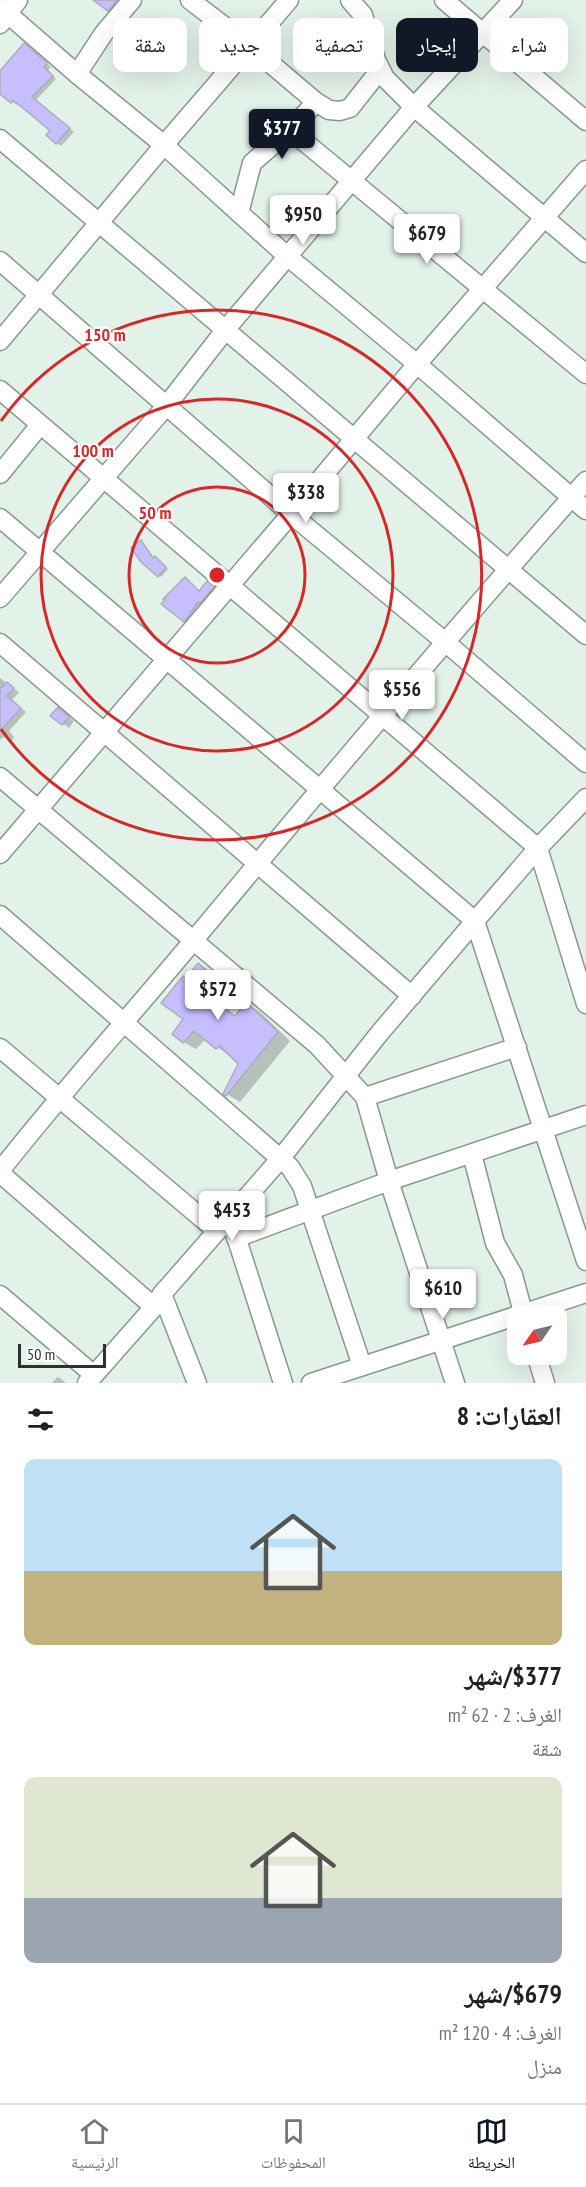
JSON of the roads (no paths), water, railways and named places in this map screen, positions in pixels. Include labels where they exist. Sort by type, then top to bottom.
[{"type":"street","points":[[77,74],[104,33],[132,0]]},
{"type":"street","points":[[190,0],[213,18]]},
{"type":"street","points":[[274,18],[289,0]]},
{"type":"street","points":[[351,0],[364,18]]},
{"type":"street","points":[[444,0],[586,121]]},
{"type":"street","points":[[0,598],[167,405],[226,329],[414,107],[513,0]]},
{"type":"street","points":[[6,11],[77,74],[164,145],[287,256],[417,364],[586,510]]},
{"type":"street","points":[[0,342],[227,72]]},
{"type":"street","points":[[281,72],[316,102],[330,110],[347,110],[378,72]]},
{"type":"street","points":[[382,72],[414,107],[586,253]]},
{"type":"street","points":[[239,213],[252,163],[290,130],[316,102]]},
{"type":"street","points":[[290,130],[586,374]]},
{"type":"street","points":[[0,139],[586,635]]},
{"type":"street","points":[[0,855],[482,288],[586,170]]},
{"type":"street","points":[[0,261],[291,514],[586,763]]},
{"type":"street","points":[[0,390],[538,848],[586,1004]]},
{"type":"street","points":[[0,474],[40,425]]},
{"type":"street","points":[[197,1383],[158,1300],[0,1172],[58,1097],[193,941],[255,864],[383,716],[444,641],[586,481]]},
{"type":"street","points":[[0,518],[475,921],[586,1261]]},
{"type":"street","points":[[0,643],[255,864],[412,996]]},
{"type":"street","points":[[0,777],[317,1045],[365,1097],[389,1181],[455,1383]]},
{"type":"street","points":[[0,1295],[96,1377],[158,1300],[281,1158],[378,1035],[538,848],[586,798]]},
{"type":"street","points":[[0,915],[122,1023],[281,1158],[297,1176],[362,1366]]},
{"type":"street","points":[[365,1097],[517,1047]]},
{"type":"street","points":[[0,1048],[217,1231]]},
{"type":"street","points":[[236,1238],[389,1181],[586,1115]]},
{"type":"street","points":[[472,1154],[495,1243],[513,1275],[521,1305]]},
{"type":"street","points":[[229,1217],[283,1383]]},
{"type":"street","points":[[551,1305],[586,1293]]},
{"type":"street","points":[[311,1383],[507,1319]]},
{"type":"street","points":[[539,1365],[545,1383]]}]
